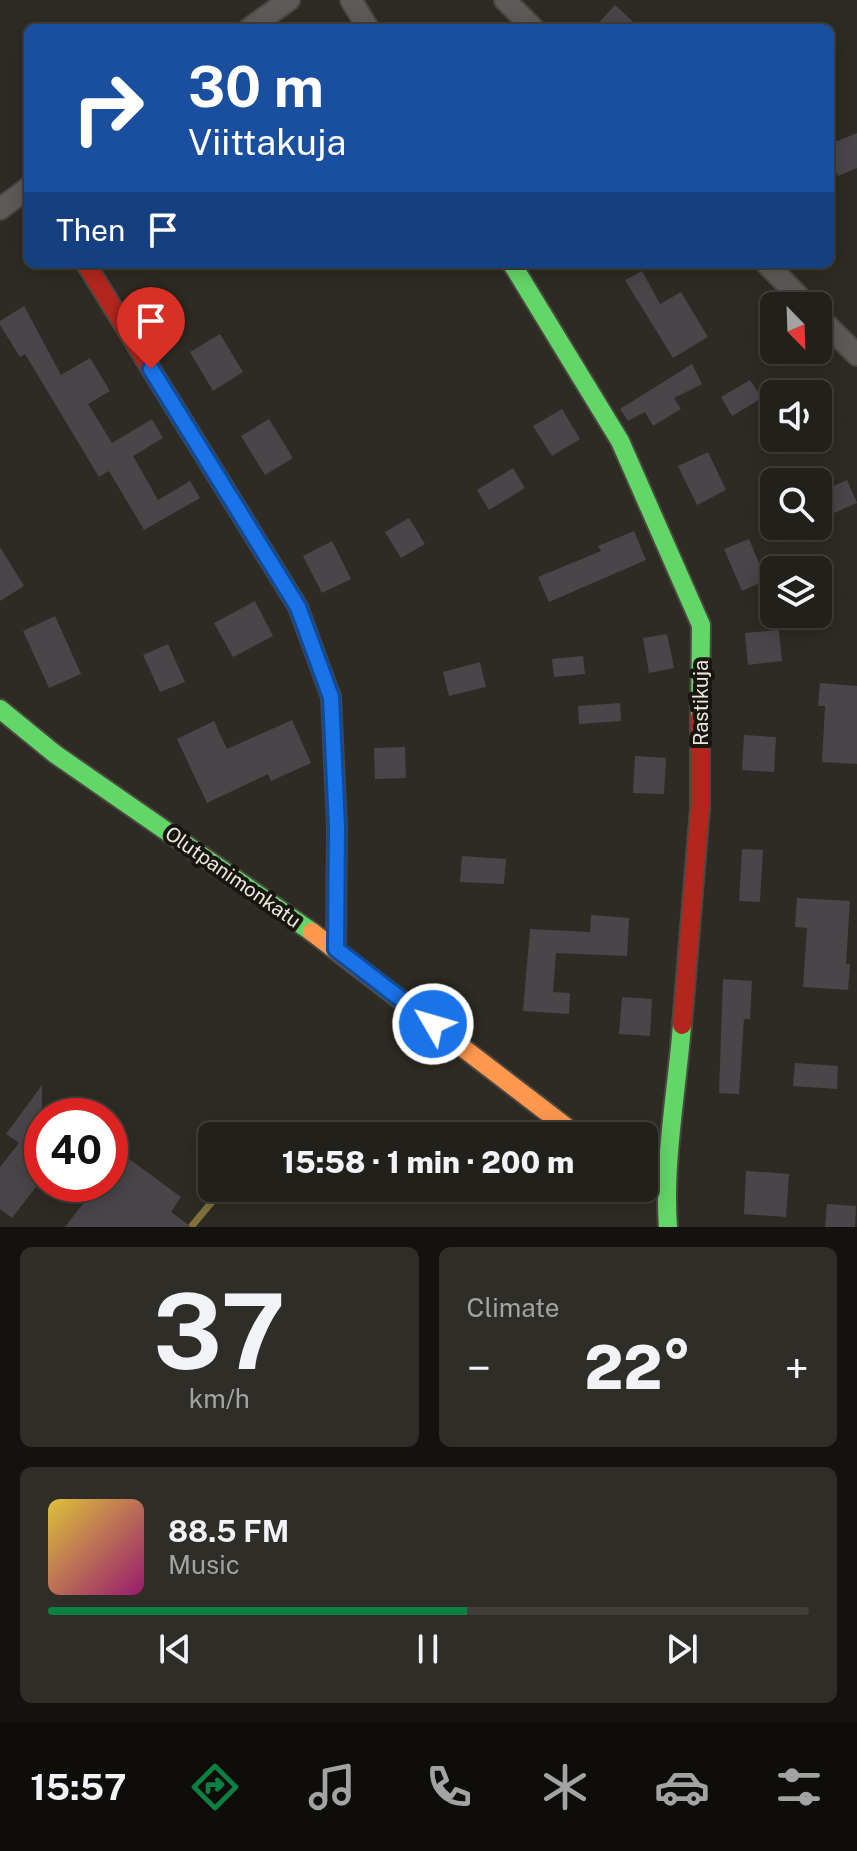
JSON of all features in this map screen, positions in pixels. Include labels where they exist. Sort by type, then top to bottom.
[{"type":"street","points":[[256,24],[289,0]]},
{"type":"street","points":[[351,0],[366,24]]},
{"type":"street","points":[[505,0],[529,24]]},
{"type":"street","points":[[0,209],[24,191]]},
{"type":"street","points":[[88,268],[298,607],[331,697],[337,826],[336,949]]},
{"type":"street","name":"Rastikuja","points":[[514,268],[620,441],[701,625],[700,808],[672,1150],[665,1187],[668,1227]]},
{"type":"street","points":[[771,268],[794,292]]},
{"type":"street","points":[[832,330],[857,355]]},
{"type":"street","name":"Olutpanimonkatu","points":[[0,709],[55,754],[336,949],[560,1122]]},
{"type":"street","points":[[658,1183],[665,1187]]},
{"type":"building","points":[[615,5],[636,24],[598,24]]},
{"type":"building","points":[[857,133],[857,168],[838,176],[834,166],[834,142]]},
{"type":"building","points":[[642,271],[660,304],[681,292],[708,337],[673,358],[625,280]]},
{"type":"building","points":[[24,306],[61,375],[90,358],[110,391],[88,404],[112,443],[152,419],[163,438],[133,456],[158,500],[190,481],[200,498],[144,530],[109,471],[99,477],[25,354],[20,357],[0,325],[0,321]]},
{"type":"building","points":[[220,334],[243,372],[213,391],[190,352]]},
{"type":"building","points":[[692,364],[702,384],[674,398],[681,409],[653,426],[645,412],[628,421],[620,409]]},
{"type":"building","points":[[750,380],[760,399],[732,416],[721,397]]},
{"type":"building","points":[[562,409],[580,439],[552,456],[533,426]]},
{"type":"building","points":[[269,419],[293,458],[265,475],[241,436]]},
{"type":"building","points":[[708,452],[726,490],[697,505],[678,466]]},
{"type":"building","points":[[513,468],[525,488],[489,510],[477,490]]},
{"type":"building","points":[[847,480],[857,503],[832,514],[832,487]]},
{"type":"building","points":[[409,518],[425,544],[401,558],[385,532]]},
{"type":"building","points":[[634,531],[646,560],[549,602],[538,577],[601,551],[598,546]]},
{"type":"building","points":[[749,539],[760,566],[760,583],[742,591],[724,549]]},
{"type":"building","points":[[332,541],[351,579],[322,593],[303,556]]},
{"type":"building","points":[[0,547],[24,586],[0,601]]},
{"type":"building","points":[[255,601],[273,636],[233,657],[214,623]]},
{"type":"building","points":[[55,616],[81,674],[49,688],[23,631]]},
{"type":"building","points":[[779,630],[782,661],[748,665],[745,633]]},
{"type":"building","points":[[667,634],[674,668],[649,673],[643,638]]},
{"type":"building","points":[[168,644],[185,682],[160,692],[143,655]]},
{"type":"building","points":[[583,656],[585,674],[554,677],[552,659]]},
{"type":"building","points":[[480,662],[486,687],[449,696],[443,672]]},
{"type":"building","points":[[820,683],[857,686],[857,764],[822,762],[825,706],[818,706]]},
{"type":"building","points":[[620,703],[621,721],[579,724],[578,706]]},
{"type":"building","points":[[292,720],[311,763],[271,781],[268,774],[207,803],[177,739],[214,721],[227,749]]},
{"type":"building","points":[[744,735],[776,737],[774,772],[742,770]]},
{"type":"building","points":[[405,747],[406,778],[375,779],[374,748]]},
{"type":"building","points":[[635,756],[666,758],[664,794],[633,793]]},
{"type":"building","points":[[742,849],[763,850],[760,902],[739,901]]},
{"type":"building","points":[[462,856],[506,859],[504,884],[460,882]]},
{"type":"building","points":[[797,898],[850,901],[846,964],[850,964],[848,990],[803,987],[807,928],[795,927]]},
{"type":"building","points":[[591,915],[629,918],[627,956],[556,953],[553,992],[570,993],[569,1014],[523,1011],[530,929],[590,932]]},
{"type":"building","points":[[723,979],[752,981],[750,1019],[744,1019],[739,1094],[719,1093]]},
{"type":"building","points":[[622,997],[652,999],[650,1036],[619,1034]]},
{"type":"building","points":[[795,1063],[838,1066],[837,1089],[793,1086]]},
{"type":"building","points":[[42,1085],[42,1098],[32,1098]]},
{"type":"building","points":[[24,1110],[24,1202],[12,1218],[0,1209],[0,1167],[19,1143],[6,1134]]},
{"type":"building","points":[[128,1158],[181,1197],[171,1212],[191,1227],[65,1227],[84,1202],[128,1202]]},
{"type":"building","points":[[746,1171],[789,1174],[786,1217],[744,1214]]},
{"type":"building","points":[[827,1204],[856,1206],[855,1227],[825,1227]]},
{"type":"waterway","points":[[191,1227],[211,1203]]},
{"type":"traffic: fast","points":[[514,268],[620,441],[701,625],[700,717]]},
{"type":"traffic: fast","points":[[0,709],[55,754],[312,932]]},
{"type":"traffic: fast","points":[[668,1227],[669,1153],[682,1025]]},
{"type":"traffic: slow","points":[[312,932],[560,1122]]},
{"type":"traffic: jam","points":[[88,268],[298,607],[331,697],[337,826],[336,949]]},
{"type":"traffic: jam","points":[[682,1025],[700,808],[700,717]]},
{"type":"route","points":[[151,369],[298,607],[331,697],[337,826],[336,949],[433,1024]]}]
